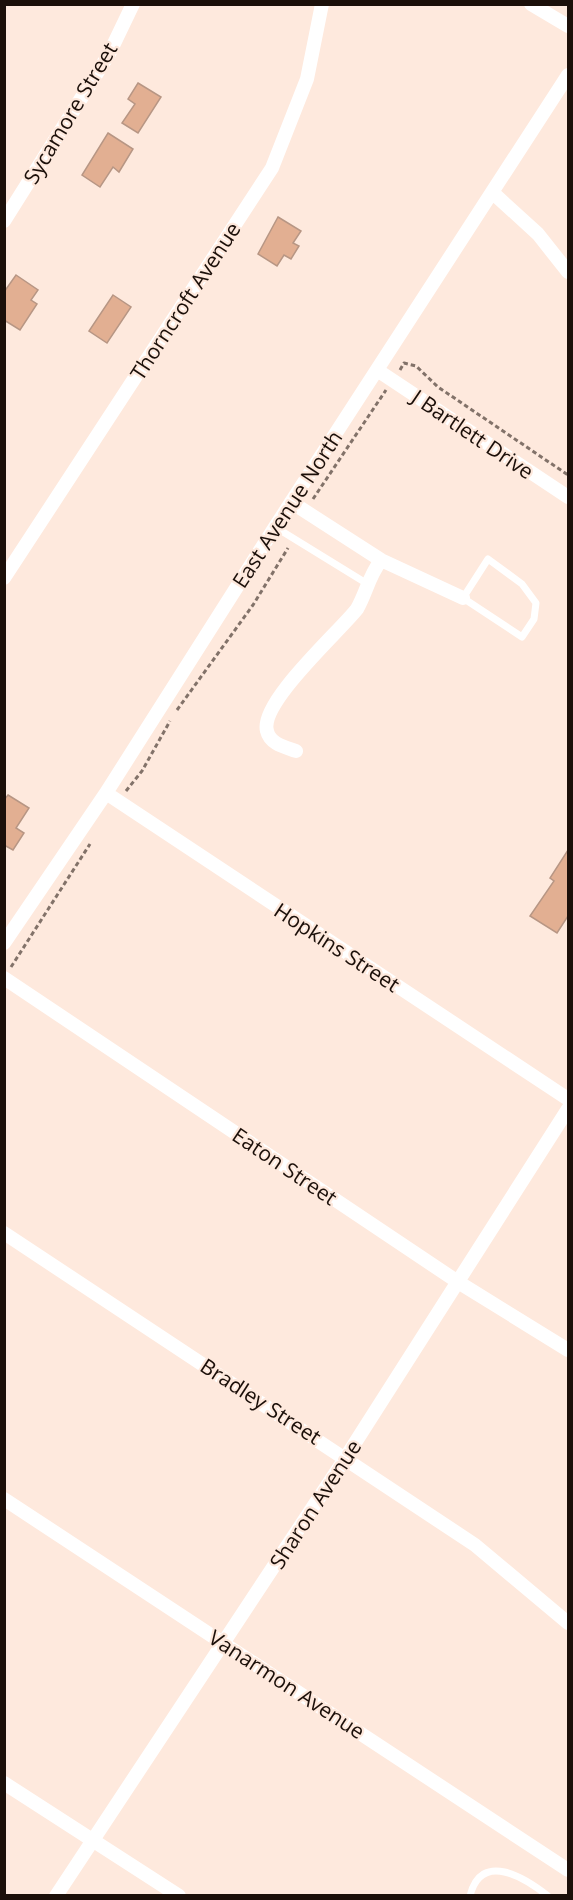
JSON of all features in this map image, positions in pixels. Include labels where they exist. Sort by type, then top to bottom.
[{"type":"street","name":"Sycamore Street","points":[[4,220],[109,54],[133,4]]},
{"type":"street","name":"Thorncroft Avenue","points":[[4,578],[272,168],[307,79],[322,4]]},
{"type":"street","points":[[531,4],[568,26]]},
{"type":"street","name":"East Avenue North","points":[[4,943],[106,793],[291,502],[568,75]]},
{"type":"street","points":[[492,192],[538,234],[568,272]]},
{"type":"street","name":"J Bartlett Drive","points":[[377,370],[568,497]]},
{"type":"street","points":[[291,502],[381,560],[463,598]]},
{"type":"street","points":[[296,751],[275,742],[269,736],[267,719],[285,688],[357,609],[366,583],[381,560]]},
{"type":"street","name":"Hopkins Street","points":[[106,793],[568,1099]]},
{"type":"street","name":"Eaton Street","points":[[4,978],[458,1281],[568,1350]]},
{"type":"street","name":"Sharon Avenue","points":[[56,1896],[346,1457],[568,1109]]},
{"type":"street","name":"Bradley Street","points":[[4,1233],[346,1457],[475,1545],[568,1623]]},
{"type":"street","name":"Vanarmon Avenue","points":[[4,1499],[568,1870]]},
{"type":"street","points":[[4,1783],[179,1896]]},
{"type":"lane","points":[[275,527],[366,583]]},
{"type":"lane","points":[[488,559],[531,593],[536,603],[536,612],[522,637],[463,598],[488,559]]},
{"type":"lane","points":[[470,1896],[479,1877],[491,1871],[502,1871],[526,1879],[548,1896]]},
{"type":"path","points":[[306,512],[404,363],[416,366],[438,387],[568,475]]},
{"type":"path","points":[[118,801],[142,771],[171,719],[211,660],[253,606],[293,538]]},
{"type":"path","points":[[4,978],[92,842]]},
{"type":"building","points":[[138,83],[161,97],[138,133],[122,123],[135,104],[128,99]]},
{"type":"building","points":[[108,133],[133,149],[119,172],[113,167],[100,187],[82,175]]},
{"type":"building","points":[[278,217],[301,231],[293,243],[299,246],[291,259],[284,255],[277,266],[258,254]]},
{"type":"building","points":[[16,275],[38,290],[31,300],[37,304],[20,330],[4,320],[4,292]]},
{"type":"building","points":[[113,295],[131,307],[107,343],[89,331]]},
{"type":"building","points":[[8,795],[29,808],[16,828],[24,833],[13,850],[4,845],[4,800]]},
{"type":"building","points":[[568,850],[568,916],[557,933],[530,916],[554,881],[550,878]]}]
